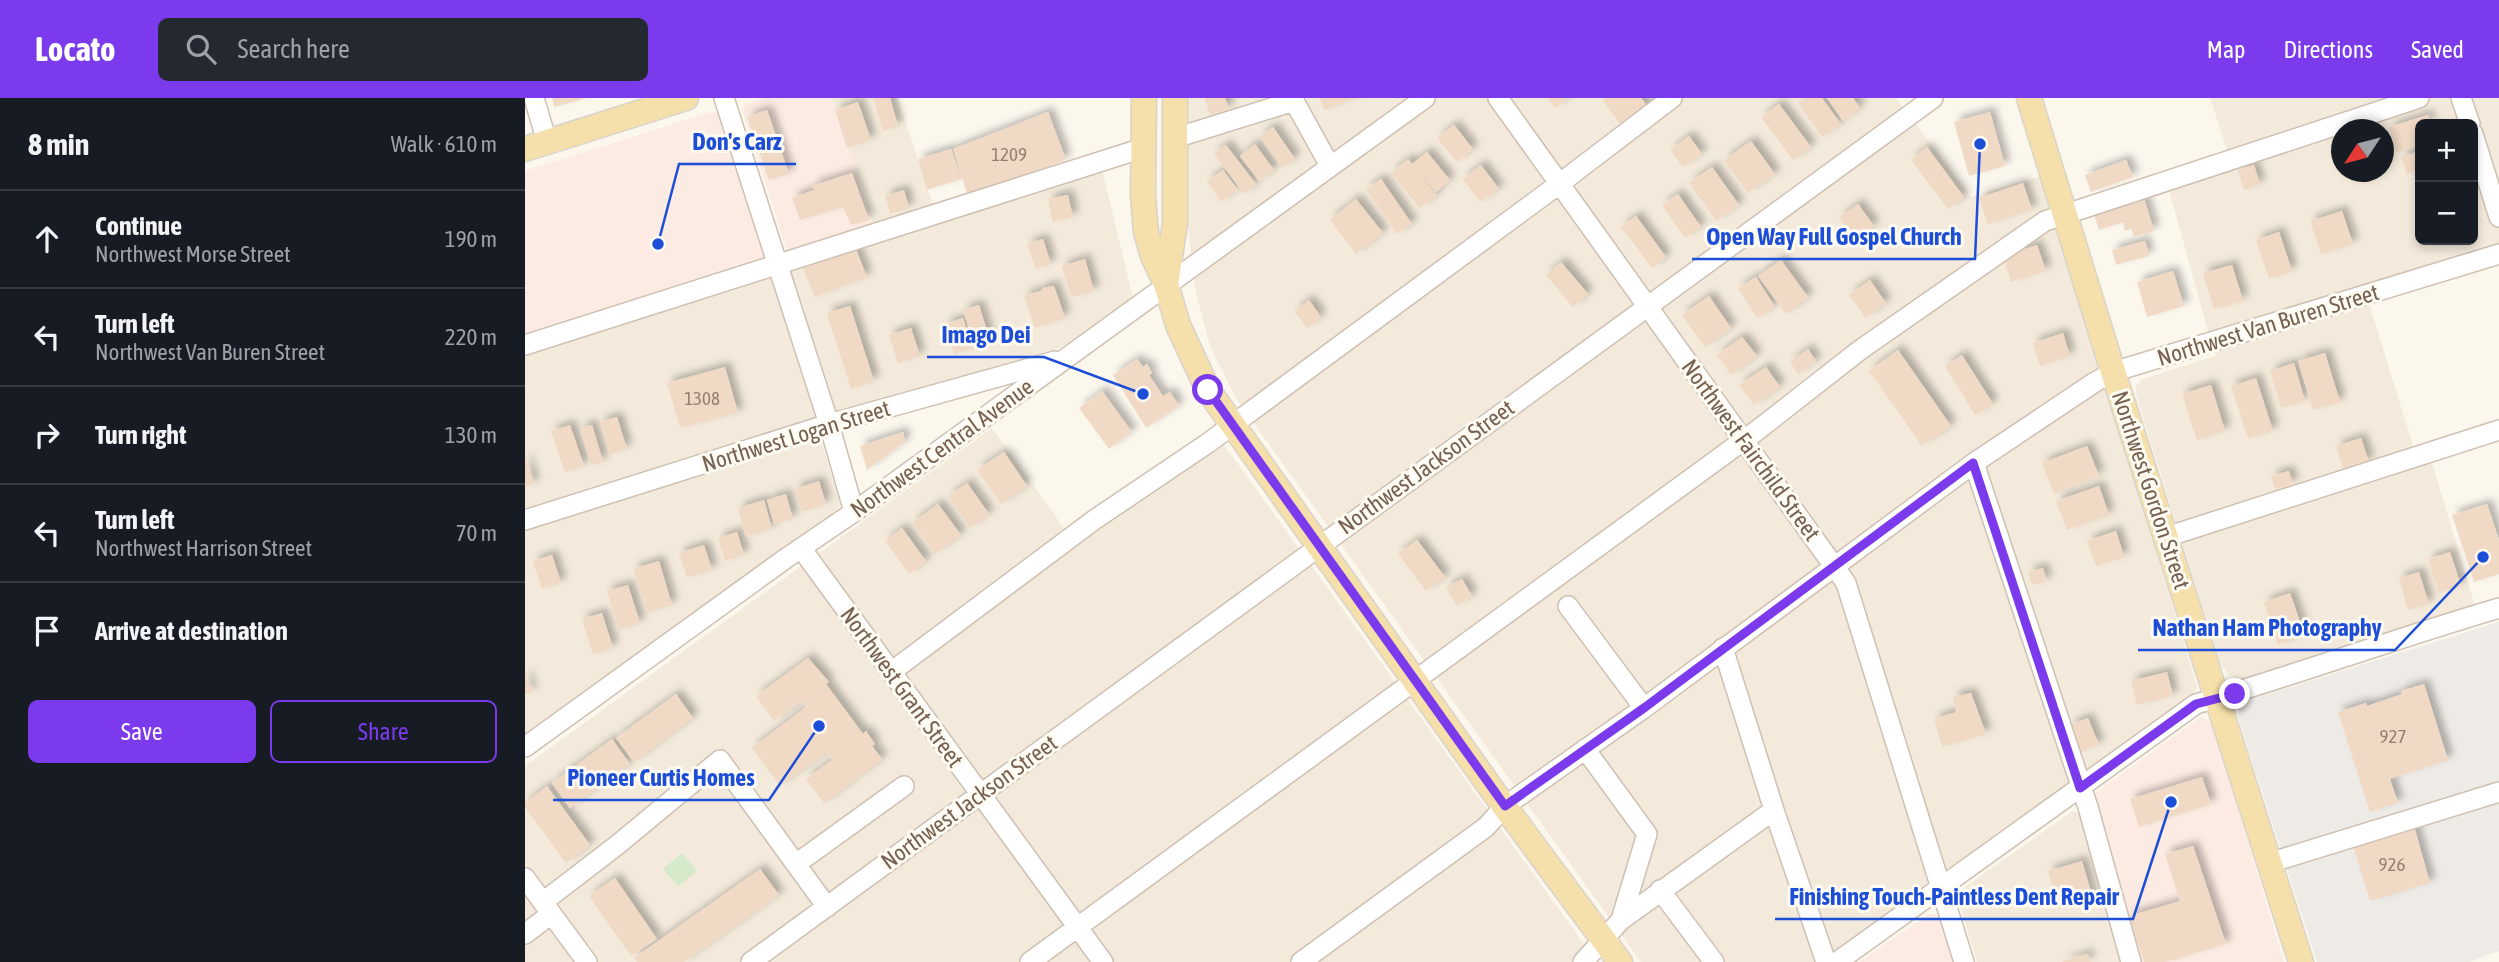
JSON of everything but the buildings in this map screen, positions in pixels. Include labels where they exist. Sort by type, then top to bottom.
[{"type":"main road","points":[[536,145],[686,98]]},
{"type":"main road","points":[[1144,98],[1146,232],[1153,256],[1167,284],[1178,325],[1194,365],[1231,425],[1620,962]]},
{"type":"main road","points":[[1167,284],[1175,223],[1175,98]]},
{"type":"main road","name":"Northwest Gordon Street","points":[[2029,98],[2113,372],[2301,962]]},
{"type":"street","points":[[534,98],[536,145]]},
{"type":"street","points":[[724,98],[829,424],[854,512]]},
{"type":"street","name":"Northwest Central Avenue","points":[[525,747],[1425,98]]},
{"type":"street","name":"Northwest Fairchild Street","points":[[1498,98],[1846,583],[1964,962]]},
{"type":"street","points":[[891,672],[1094,520],[1208,443],[1672,98]]},
{"type":"street","name":"Northwest Jackson Street","points":[[751,962],[1933,98]]},
{"type":"street","points":[[1030,962],[1743,440],[1870,342],[2045,221],[2419,98]]},
{"type":"street","points":[[2461,98],[2468,119]]},
{"type":"street","points":[[1175,138],[1277,102],[1294,101],[1330,166]]},
{"type":"street","points":[[525,345],[1143,148]]},
{"type":"street","points":[[2478,150],[2499,217]]},
{"type":"street","name":"Northwest Van Buren Street","points":[[1301,962],[1486,827],[1505,806],[1644,708],[1973,463],[2113,372],[2499,254]]},
{"type":"street","name":"Northwest Logan Street","points":[[525,520],[829,424],[1069,357]]},
{"type":"street","points":[[2166,537],[2499,430]]},
{"type":"street","points":[[1973,463],[2080,788],[2131,962]]},
{"type":"street","name":"Northwest Grant Street","points":[[801,548],[1103,962]]},
{"type":"street","points":[[1568,606],[1644,708]]},
{"type":"street","points":[[1837,962],[2196,704],[2499,608]]},
{"type":"street","points":[[1723,648],[1826,962]]},
{"type":"street","points":[[1585,749],[1647,834],[1621,920]]},
{"type":"street","points":[[525,934],[547,908],[616,846],[720,760],[827,907]]},
{"type":"street","points":[[796,864],[904,786]]},
{"type":"street","points":[[2269,863],[2499,792]]},
{"type":"street","points":[[1583,962],[1621,920],[1774,810]]},
{"type":"street","points":[[525,878],[587,962]]},
{"type":"street","points":[[1660,890],[1714,962]]},
{"type":"shaded area","points":[[762,98],[832,98],[873,225],[788,253],[743,113],[744,105]]},
{"type":"shaded area","points":[[832,98],[898,98],[937,218],[1102,169],[1133,298],[1081,337],[1057,349],[814,418],[840,503],[837,512],[525,739],[525,350],[877,237]]},
{"type":"shaded area","points":[[1185,98],[1896,98],[1971,197],[2041,176],[2194,676],[2197,687],[2193,696],[1826,962],[1641,962],[1235,397],[1210,346],[1196,293],[1185,204]]},
{"type":"shaded area","points":[[2210,98],[2499,98],[2499,246],[2364,287],[2415,452],[2431,459],[2475,606],[2244,679],[2227,673],[2219,661],[2136,395],[2136,386],[2143,379],[2215,356],[2168,187],[2232,165]]},
{"type":"shaded area","points":[[711,112],[719,113],[768,261],[525,338],[525,171]]},
{"type":"shaded area","points":[[992,428],[1077,546],[1222,442],[1597,962],[525,962],[525,766]]},
{"type":"shaded area","points":[[2499,622],[2499,951],[2469,962],[2317,962],[2238,717],[2240,705]]},
{"type":"shaded area","points":[[2201,717],[2212,723],[2284,962],[2138,962],[2091,796]]},
{"type":"shaded area","points":[[2073,811],[2081,814],[2125,962],[1977,962],[1960,906],[1960,895],[1966,886]]},
{"type":"shaded area","points":[[1929,914],[1936,915],[1943,921],[1955,962],[1859,962]]},
{"type":"green space","points":[[682,853],[697,871],[678,886],[663,869]]},
{"type":"place","name":"Open Way Full Gospel Church","points":[[1980,144]]},
{"type":"place","name":"Don's Carz","points":[[658,244]]},
{"type":"place","name":"Imago Dei","points":[[1143,394]]},
{"type":"place","name":"Nathan Ham Photography","points":[[2483,557]]},
{"type":"place","name":"Pioneer Curtis Homes","points":[[819,726]]},
{"type":"place","name":"Finishing Touch-Paintless Dent Repair","points":[[2171,802]]},
{"type":"route","points":[[1208,390],[1505,806],[1644,708],[1973,463],[2080,788],[2196,704],[2235,694]]}]
